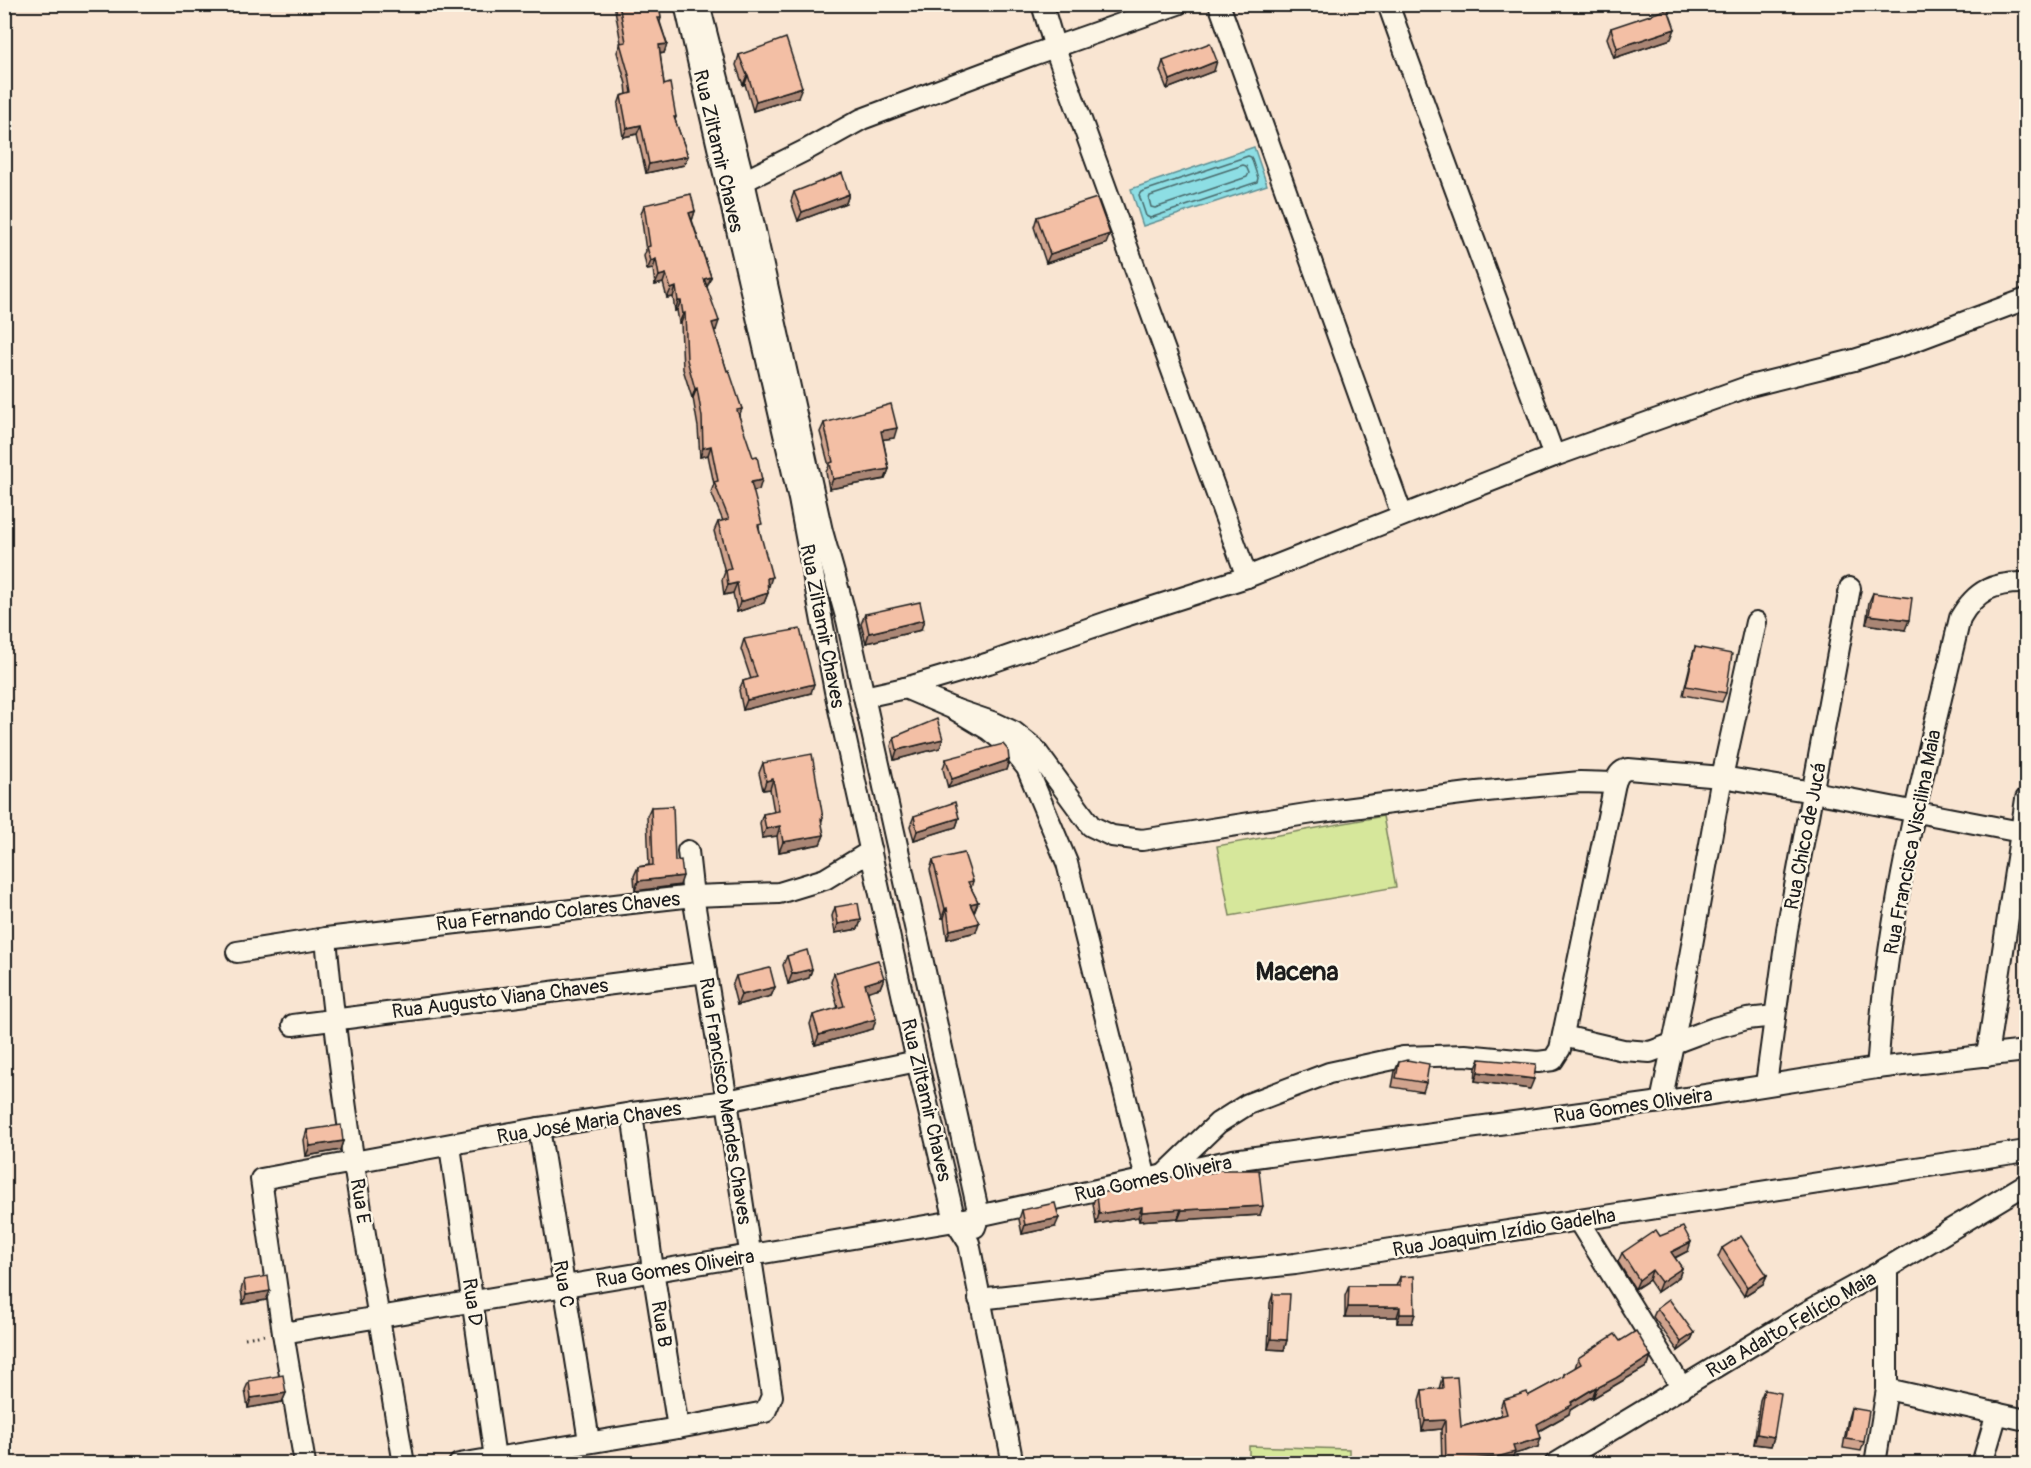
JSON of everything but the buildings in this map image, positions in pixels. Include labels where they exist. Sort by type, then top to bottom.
[{"type":"street","name":"Rua Ziltamir Chaves","points":[[685,4],[847,620],[979,1215],[969,1244]]},
{"type":"street","name":"Rua Ziltamir Chaves","points":[[699,4],[744,181],[757,279],[823,627],[871,851],[916,1060],[955,1221],[969,1244],[1013,1464]]},
{"type":"street","points":[[1042,4],[1054,48],[1247,577]]},
{"type":"street","points":[[744,181],[862,119],[1178,4]]},
{"type":"street","points":[[1220,4],[1402,515]]},
{"type":"street","points":[[1388,4],[1554,456]]},
{"type":"street","points":[[864,697],[905,688],[989,663],[1247,577],[1554,456],[1750,386],[1854,360],[1906,344],[2026,299]]},
{"type":"street","name":"Rua Francisca Viscilina Maia","points":[[1877,1068],[1885,981],[1916,811],[1960,618],[1968,604],[1979,594],[1991,588],[2014,583],[2026,584]]},
{"type":"street","name":"Rua Chico de Jucá","points":[[1766,1084],[1787,930],[1850,588]]},
{"type":"street","points":[[823,627],[847,620]]},
{"type":"street","points":[[1661,1102],[1722,777],[1756,621]]},
{"type":"street","points":[[905,688],[1014,732],[1034,748],[1091,826],[1112,836],[1143,840],[1313,813],[1477,792],[1580,782],[1615,783]]},
{"type":"street","points":[[954,709],[1010,747],[1027,768],[1067,863],[1155,1177],[1218,1123],[1248,1104],[1329,1073],[1403,1057],[1465,1055],[1549,1062],[1556,1057],[1563,1036],[1615,783],[1619,773],[1628,769],[1722,777],[2024,832]]},
{"type":"street","points":[[1987,1056],[2024,832],[2026,799]]},
{"type":"street","name":"Rua Francisco Mendes Chaves","points":[[678,1428],[765,1412],[772,1396],[693,896],[688,851]]},
{"type":"street","name":"Rua Fernando Colares Chaves","points":[[237,952],[326,938],[693,896],[779,893],[825,879],[871,851]]},
{"type":"street","name":"Rua E","points":[[326,938],[333,1018],[404,1464]]},
{"type":"street","name":"Rua Augusto Viana Chaves","points":[[293,1025],[333,1018],[706,972]]},
{"type":"street","points":[[1563,1036],[1623,1050],[1650,1052],[1714,1028],[1747,1019],[1775,1016]]},
{"type":"street","name":"Rua Gomes Oliveira","points":[[283,1333],[955,1221],[1244,1158],[1661,1102],[1877,1068],[2026,1051]]},
{"type":"street","name":"Rua José Maria Chaves","points":[[283,1333],[261,1179],[539,1128],[727,1101],[916,1060]]},
{"type":"street","name":"Rua B","points":[[632,1113],[653,1270],[678,1428]]},
{"type":"street","name":"Rua C","points":[[539,1128],[589,1441]]},
{"type":"street","name":"Rua D","points":[[450,1146],[495,1458]]},
{"type":"street","name":"Rua Joaquim Izídio Gadelha","points":[[979,1299],[1295,1264],[2026,1151]]},
{"type":"street","name":"Rua Adalto Felício Maia","points":[[1555,1464],[1805,1313],[1887,1268],[2026,1184]]},
{"type":"street","points":[[1578,1220],[1682,1388]]},
{"type":"street","points":[[1875,1464],[1887,1389],[1887,1268]]},
{"type":"street","points":[[283,1333],[304,1458]]},
{"type":"street","points":[[1887,1389],[2026,1420]]},
{"type":"street","points":[[1982,1464],[1997,1413]]},
{"type":"street","points":[[459,1464],[678,1428]]},
{"type":"green space","points":[[1383,816],[1396,887],[1230,916],[1217,846]]},
{"type":"green space","points":[[1249,1446],[1349,1449],[1349,1463],[1249,1463]]},
{"type":"water","points":[[1254,147],[1267,185],[1143,226],[1131,189]]},
{"type":"district","name":"Macena","points":[[1297,971]]}]
